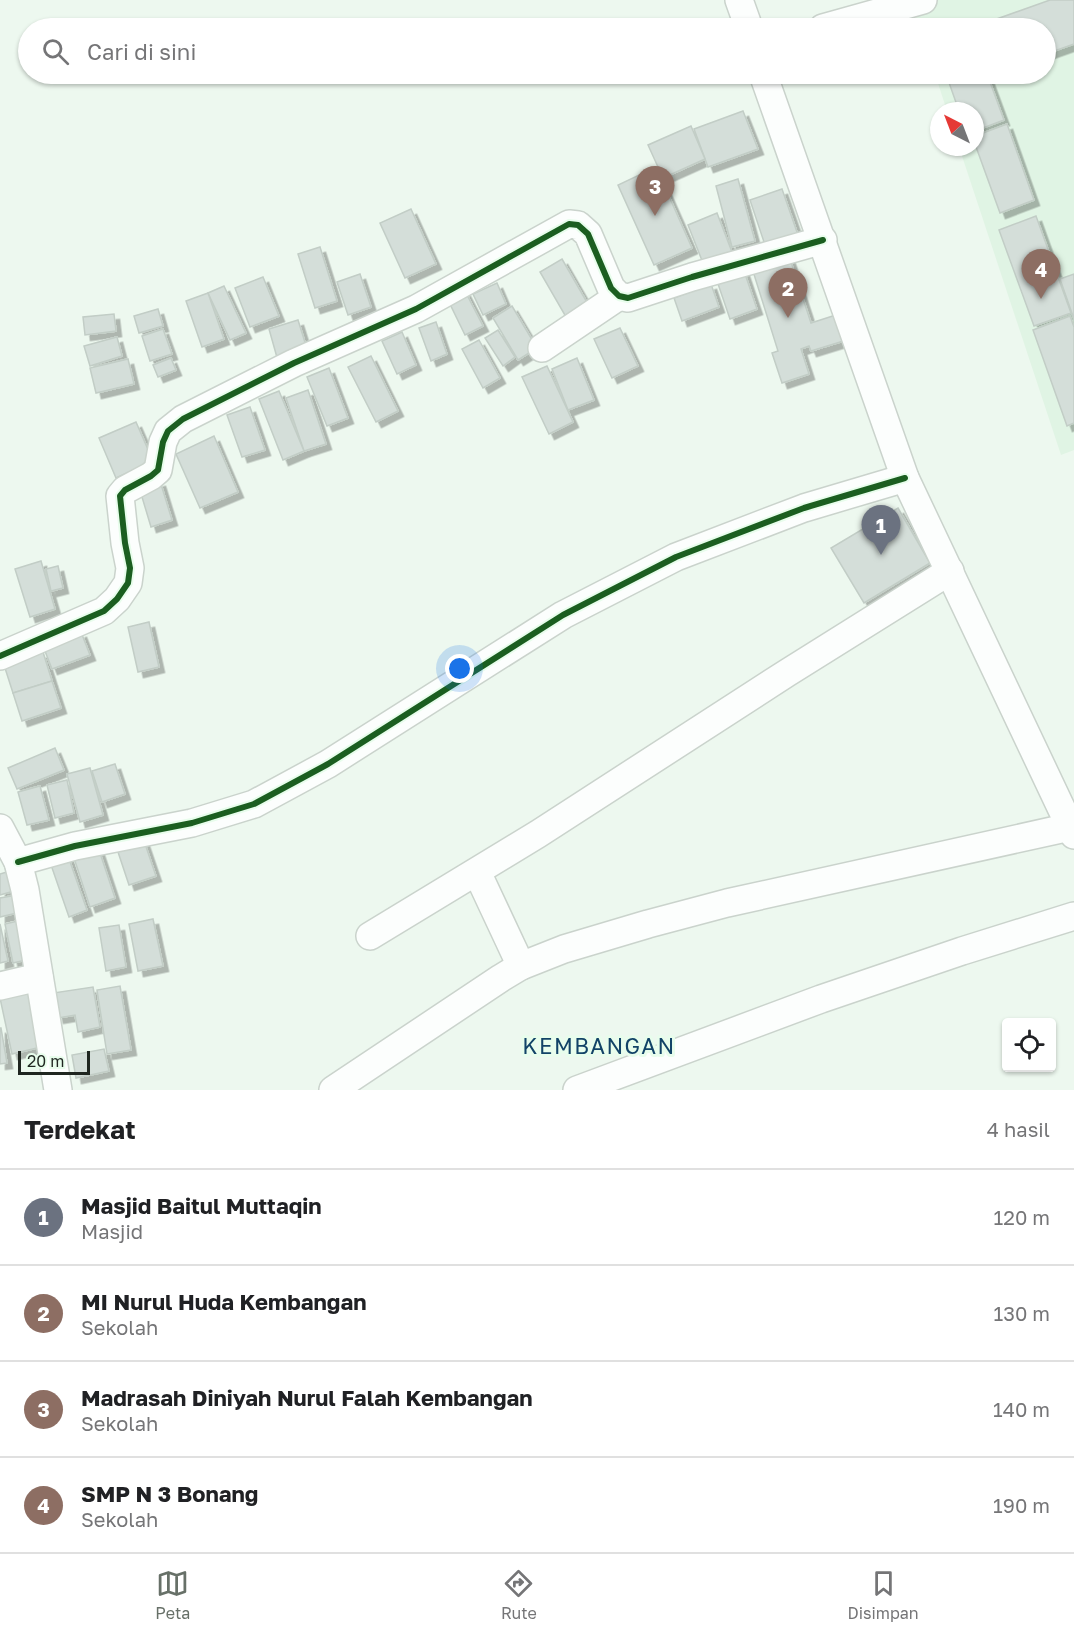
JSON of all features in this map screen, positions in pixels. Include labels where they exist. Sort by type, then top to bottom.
[{"type":"street","points":[[859,18],[923,0]]},
{"type":"street","points":[[333,1090],[521,966],[564,949],[727,903],[1072,831],[905,478],[767,84]]},
{"type":"street","points":[[0,656],[104,611],[117,599],[128,584],[130,568],[120,496],[124,489],[151,476],[158,470],[163,442],[168,431],[183,419],[257,381],[416,309],[569,224],[578,225],[588,234],[610,288],[619,296],[628,298],[692,277],[823,240]]},
{"type":"street","points":[[542,348],[619,296]]},
{"type":"street","points":[[18,862],[75,846],[192,823],[254,804],[328,764],[563,615],[676,557],[804,508],[905,478]]},
{"type":"street","points":[[370,936],[538,834],[950,571]]},
{"type":"street","points":[[0,828],[18,862],[25,890],[58,1090]]},
{"type":"street","points":[[477,872],[521,966]]},
{"type":"street","points":[[577,1090],[820,999],[1074,916]]},
{"type":"street","points":[[0,986],[39,977]]},
{"type":"shaded area","points":[[910,0],[1074,0],[1074,450],[1061,455],[962,156],[984,156],[984,102],[944,102],[938,84],[1056,84],[1056,18],[916,18]]},
{"type":"building","points":[[1050,0],[1074,0],[1074,44],[1056,50],[1056,18],[999,18]]},
{"type":"building","points":[[950,84],[991,84],[1004,120],[984,128],[984,102],[956,102]]},
{"type":"building","points":[[743,111],[758,149],[708,167],[694,129]]},
{"type":"building","points":[[1007,124],[1034,200],[1000,213],[979,156],[984,156],[984,133]]},
{"type":"building","points":[[691,126],[705,159],[663,178],[648,145]]},
{"type":"building","points":[[656,167],[692,248],[654,265],[618,185]]},
{"type":"building","points":[[738,179],[755,241],[732,247],[716,186]]},
{"type":"building","points":[[782,189],[798,235],[765,245],[750,200]]},
{"type":"building","points":[[411,209],[436,264],[405,278],[380,223]]},
{"type":"building","points":[[717,213],[732,252],[703,263],[688,225]]},
{"type":"building","points":[[1036,216],[1071,313],[1034,326],[999,230]]},
{"type":"building","points":[[320,247],[337,301],[315,308],[298,254]]},
{"type":"building","points":[[789,256],[811,323],[842,313],[850,339],[811,351],[809,346],[801,349],[809,374],[782,383],[772,353],[778,351],[752,268]]},
{"type":"building","points":[[562,259],[588,304],[566,317],[540,272]]},
{"type":"building","points":[[743,268],[757,309],[730,319],[716,278]]},
{"type":"building","points":[[360,274],[371,307],[348,315],[337,282]]},
{"type":"building","points":[[1074,274],[1074,319],[1060,279]]},
{"type":"building","points":[[263,277],[279,316],[250,327],[235,288]]},
{"type":"building","points":[[497,283],[506,304],[483,315],[473,294]]},
{"type":"building","points":[[711,284],[719,307],[682,321],[674,298]]},
{"type":"building","points":[[224,286],[246,333],[230,340],[208,293]]},
{"type":"building","points":[[465,291],[483,326],[465,335],[448,300]]},
{"type":"building","points":[[208,293],[224,339],[202,347],[186,301]]},
{"type":"building","points":[[512,306],[537,348],[518,360],[493,318]]},
{"type":"building","points":[[158,309],[163,326],[139,333],[134,316]]},
{"type":"building","points":[[114,314],[116,331],[85,335],[83,317]]},
{"type":"building","points":[[1070,316],[1074,327],[1074,423],[1067,426],[1033,330]]},
{"type":"building","points":[[298,320],[308,352],[278,361],[269,329]]},
{"type":"building","points":[[436,322],[447,354],[431,361],[419,328]]},
{"type":"building","points":[[620,328],[638,366],[612,378],[594,339]]},
{"type":"building","points":[[163,329],[172,354],[150,361],[142,336]]},
{"type":"building","points":[[498,330],[515,357],[503,366],[485,338]]},
{"type":"building","points":[[402,332],[416,365],[397,374],[382,341]]},
{"type":"building","points":[[117,337],[122,356],[90,366],[84,346]]},
{"type":"building","points":[[479,340],[500,378],[483,388],[462,349]]},
{"type":"building","points":[[371,356],[398,411],[376,422],[348,367]]},
{"type":"building","points":[[171,358],[176,370],[158,377],[153,365]]},
{"type":"building","points":[[577,358],[594,400],[568,410],[552,369]]},
{"type":"building","points":[[128,359],[134,384],[96,393],[90,368]]},
{"type":"building","points":[[547,366],[573,422],[549,434],[522,377]]},
{"type":"building","points":[[329,368],[348,418],[327,426],[307,377]]},
{"type":"building","points":[[308,390],[326,444],[304,451],[286,398]]},
{"type":"building","points":[[279,391],[304,451],[283,460],[259,399]]},
{"type":"building","points":[[250,407],[265,450],[242,457],[227,415]]},
{"type":"building","points":[[136,422],[153,461],[116,478],[99,438]]},
{"type":"building","points":[[214,436],[238,492],[200,508],[176,454]]},
{"type":"building","points":[[160,481],[172,520],[151,527],[139,487]]},
{"type":"building","points":[[898,508],[930,563],[864,603],[831,548]]},
{"type":"building","points":[[41,561],[55,609],[30,617],[15,569]]},
{"type":"building","points":[[58,566],[63,588],[51,591],[46,569]]},
{"type":"building","points":[[149,622],[159,667],[138,672],[128,627]]},
{"type":"building","points":[[81,632],[90,655],[52,669],[43,646]]},
{"type":"building","points":[[43,652],[52,681],[13,693],[4,665]]},
{"type":"building","points":[[52,681],[61,708],[22,721],[13,693]]},
{"type":"building","points":[[55,748],[64,770],[17,789],[8,768]]},
{"type":"building","points":[[115,764],[125,794],[102,802],[92,771]]},
{"type":"building","points":[[90,768],[103,815],[80,822],[67,774]]},
{"type":"building","points":[[67,780],[74,813],[55,818],[47,785]]},
{"type":"building","points":[[40,786],[49,820],[27,825],[18,792]]},
{"type":"building","points":[[142,835],[156,876],[129,885],[115,843]]},
{"type":"building","points":[[98,847],[115,898],[90,907],[73,855]]},
{"type":"building","points":[[68,856],[87,910],[69,917],[50,862]]},
{"type":"building","points":[[10,871],[14,891],[0,895],[0,874]]},
{"type":"building","points":[[17,895],[21,912],[0,917],[0,898]]},
{"type":"building","points":[[153,919],[163,966],[138,971],[129,924]]},
{"type":"building","points":[[22,920],[30,959],[13,963],[5,924]]},
{"type":"building","points":[[0,924],[8,961],[0,963]]},
{"type":"building","points":[[119,925],[126,967],[106,971],[99,928]]},
{"type":"building","points":[[120,986],[131,1050],[107,1054],[97,990]]},
{"type":"building","points":[[93,987],[100,1027],[78,1032],[75,1015],[58,1018],[53,993]]},
{"type":"building","points":[[28,992],[41,1047],[12,1054],[0,998]]},
{"type":"building","points":[[0,1028],[7,1063],[0,1064]]},
{"type":"building","points":[[104,1049],[109,1071],[76,1078],[72,1055]]},
{"type":"cycle path","points":[[0,656],[104,611],[117,599],[128,583],[130,568],[120,496],[125,490],[158,470],[163,442],[168,431],[183,419],[294,363],[416,309],[569,224],[578,225],[588,234],[611,288],[619,296],[628,298],[692,277],[823,240]]},
{"type":"cycle path","points":[[18,862],[75,846],[192,823],[254,804],[328,764],[563,615],[676,557],[804,508],[905,478]]},
{"type":"place","name":"Madrasah Diniyah Nurul Falah Kembangan","points":[[655,216]]},
{"type":"place","name":"SMP N 3 Bonang","points":[[1041,299]]},
{"type":"place","name":"MI Nurul Huda Kembangan","points":[[788,318]]},
{"type":"place","name":"Masjid Baitul Muttaqin","points":[[881,555]]},
{"type":"district","name":"KEMBANGAN","points":[[599,1045]]}]
